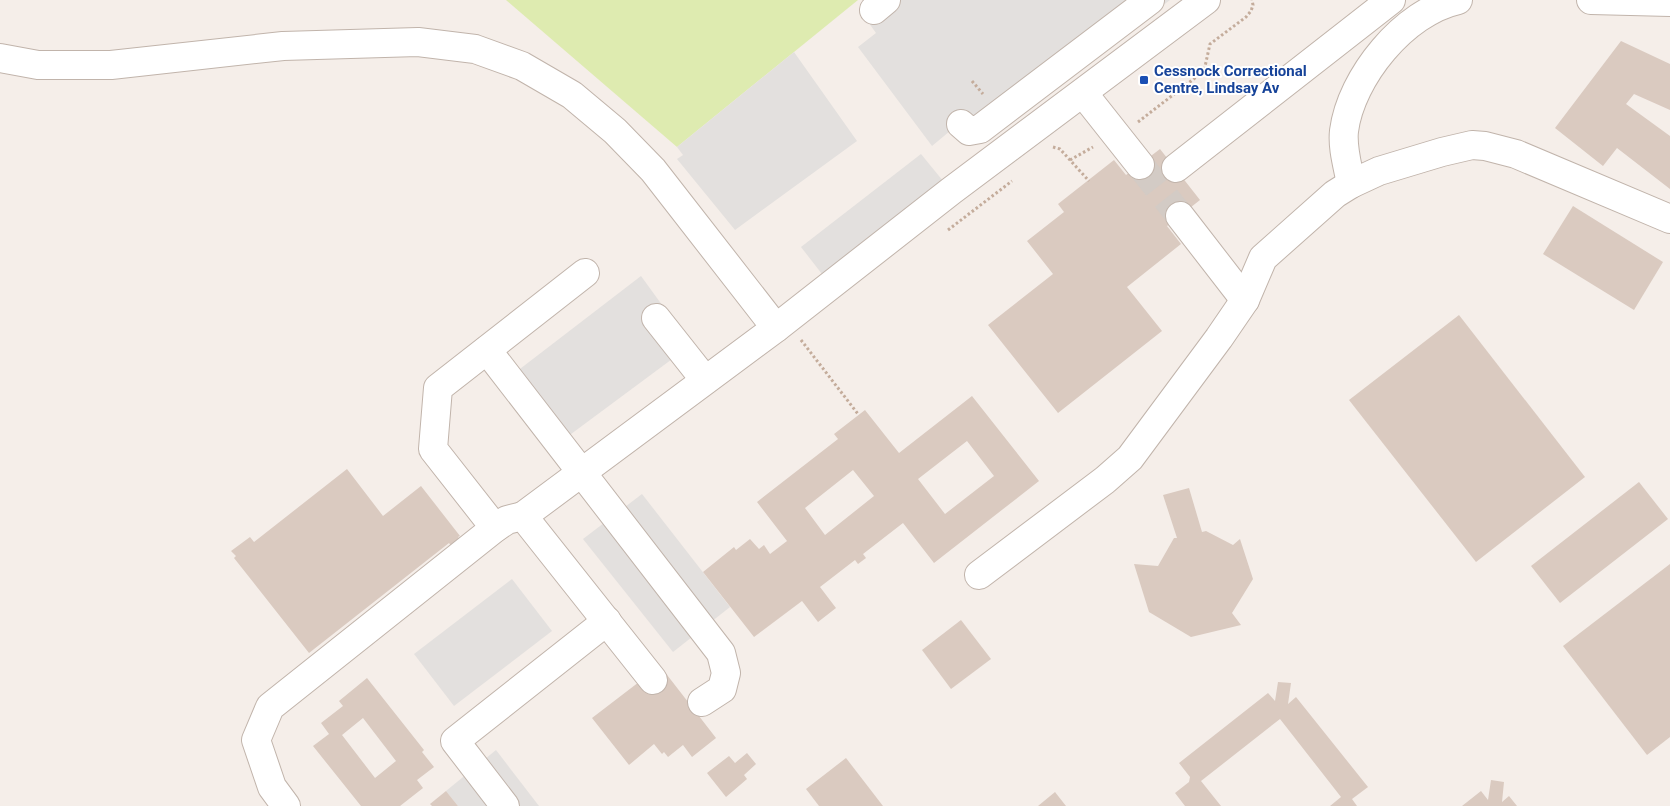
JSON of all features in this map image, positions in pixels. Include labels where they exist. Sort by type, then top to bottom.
[{"type":"street","points":[[960,124],[970,131],[980,129],[1150,0]]},
{"type":"street","points":[[286,806],[272,787],[256,740],[270,707],[495,528],[507,520],[524,516],[781,324],[951,191],[1206,0]]},
{"type":"street","points":[[1176,168],[1391,0]]},
{"type":"street","points":[[1351,184],[1345,153],[1344,132],[1349,106],[1357,86],[1370,66],[1404,30],[1424,14],[1441,5],[1458,0]]},
{"type":"street","points":[[1591,0],[1670,2]]},
{"type":"street","points":[[0,58],[38,65],[111,65],[283,46],[418,42],[475,49],[522,66],[555,85],[572,95],[615,131],[653,170],[781,324]]},
{"type":"street","points":[[1083,93],[1140,165]]},
{"type":"street","points":[[979,575],[1105,480],[1130,458],[1245,300],[1263,258],[1335,194],[1351,184],[1379,172],[1442,152],[1472,145],[1485,146],[1516,154],[1670,220]]},
{"type":"street","points":[[1180,216],[1245,300]]},
{"type":"street","points":[[495,528],[433,449],[438,388],[584,273]]},
{"type":"street","points":[[656,318],[705,380]]},
{"type":"street","points":[[487,350],[721,654],[726,672],[722,689],[702,702]]},
{"type":"street","points":[[524,516],[653,680]]},
{"type":"street","points":[[505,806],[455,741],[607,621]]},
{"type":"path","points":[[1070,160],[1140,121],[1204,71],[1210,44],[1246,17],[1251,11],[1252,0]]},
{"type":"path","points":[[1050,147],[1060,149],[1089,180]]},
{"type":"path","points":[[944,233],[1014,179]]},
{"type":"path","points":[[781,324],[858,414]]},
{"type":"green space","points":[[506,0],[858,0],[677,147]]},
{"type":"shaded area","points":[[876,0],[1170,0],[984,140],[950,131],[932,146],[858,47],[876,33],[861,12]]},
{"type":"shaded area","points":[[794,52],[857,141],[735,230],[677,159],[683,155],[677,147]]},
{"type":"shaded area","points":[[921,154],[943,181],[822,274],[801,247]]},
{"type":"shaded area","points":[[641,276],[691,345],[567,437],[516,372]]},
{"type":"shaded area","points":[[642,494],[730,607],[673,652],[583,539]]},
{"type":"shaded area","points":[[512,579],[552,631],[454,706],[414,654]]},
{"type":"shaded area","points":[[496,750],[539,806],[458,806],[446,791]]},
{"type":"building","points":[[1621,41],[1670,64],[1670,110],[1634,94],[1626,104],[1670,136],[1670,189],[1617,148],[1603,166],[1555,128]]},
{"type":"building","points":[[1160,149],[1200,200],[1167,226],[1181,244],[1127,287],[1162,331],[1058,413],[988,325],[1053,274],[1027,241],[1064,212],[1058,204],[1114,160],[1126,175]]},
{"type":"building","points":[[1573,206],[1663,262],[1634,310],[1543,254]]},
{"type":"building","points":[[1459,315],[1585,477],[1476,562],[1349,400]]},
{"type":"building","points":[[972,396],[1039,481],[934,563],[903,523],[863,554],[866,558],[858,564],[855,560],[820,587],[836,608],[818,622],[802,601],[754,637],[703,572],[734,547],[736,550],[750,539],[759,549],[764,545],[770,554],[787,541],[757,502],[838,439],[834,434],[865,410],[899,453]],"holes":[[[967,441],[994,476],[945,514],[918,479]],[[853,470],[874,496],[825,535],[805,508]]]},
{"type":"building","points":[[347,469],[383,516],[421,486],[460,536],[458,537],[463,543],[454,550],[449,543],[309,653],[234,558],[236,556],[231,551],[250,537],[254,542]]},
{"type":"building","points":[[1639,482],[1668,519],[1560,603],[1531,566]]},
{"type":"building","points":[[1189,488],[1202,532],[1206,531],[1233,545],[1240,539],[1253,579],[1232,613],[1241,625],[1191,637],[1149,612],[1134,564],[1158,566],[1174,538],[1177,538],[1163,495]]},
{"type":"building","points":[[1670,564],[1670,737],[1647,755],[1563,646]]},
{"type":"building","points":[[961,620],[991,659],[951,689],[922,650]]},
{"type":"building","points":[[664,671],[716,738],[692,757],[683,745],[668,757],[664,752],[662,754],[654,744],[629,765],[592,718],[639,682],[644,688]]},
{"type":"building","points":[[367,678],[424,750],[422,752],[434,767],[417,780],[423,788],[400,806],[361,806],[313,746],[329,734],[321,723],[343,706],[339,701]],"holes":[[[363,718],[396,761],[375,778],[342,735]]]},
{"type":"building","points":[[1278,682],[1291,683],[1288,704],[1296,697],[1368,787],[1352,799],[1357,806],[1330,806],[1341,797],[1280,719],[1201,781],[1221,806],[1185,806],[1175,793],[1189,782],[1190,777],[1179,763],[1268,693],[1275,701]]},
{"type":"building","points":[[747,753],[756,764],[744,775],[747,779],[726,797],[707,773],[729,756],[735,763]]},
{"type":"building","points":[[846,758],[883,806],[819,806],[806,789]]},
{"type":"building","points":[[1491,780],[1504,782],[1502,802],[1509,796],[1517,806],[1462,806],[1481,791],[1488,800]]},
{"type":"building","points":[[446,791],[458,806],[432,806],[430,804]]},
{"type":"building","points":[[1055,792],[1066,806],[1038,806]]},
{"type":"tunnel","points":[[1140,165],[1180,216]]},
{"type":"place","name":"Cessnock Correctional Centre, Lindsay Av","points":[[1144,80]]}]
